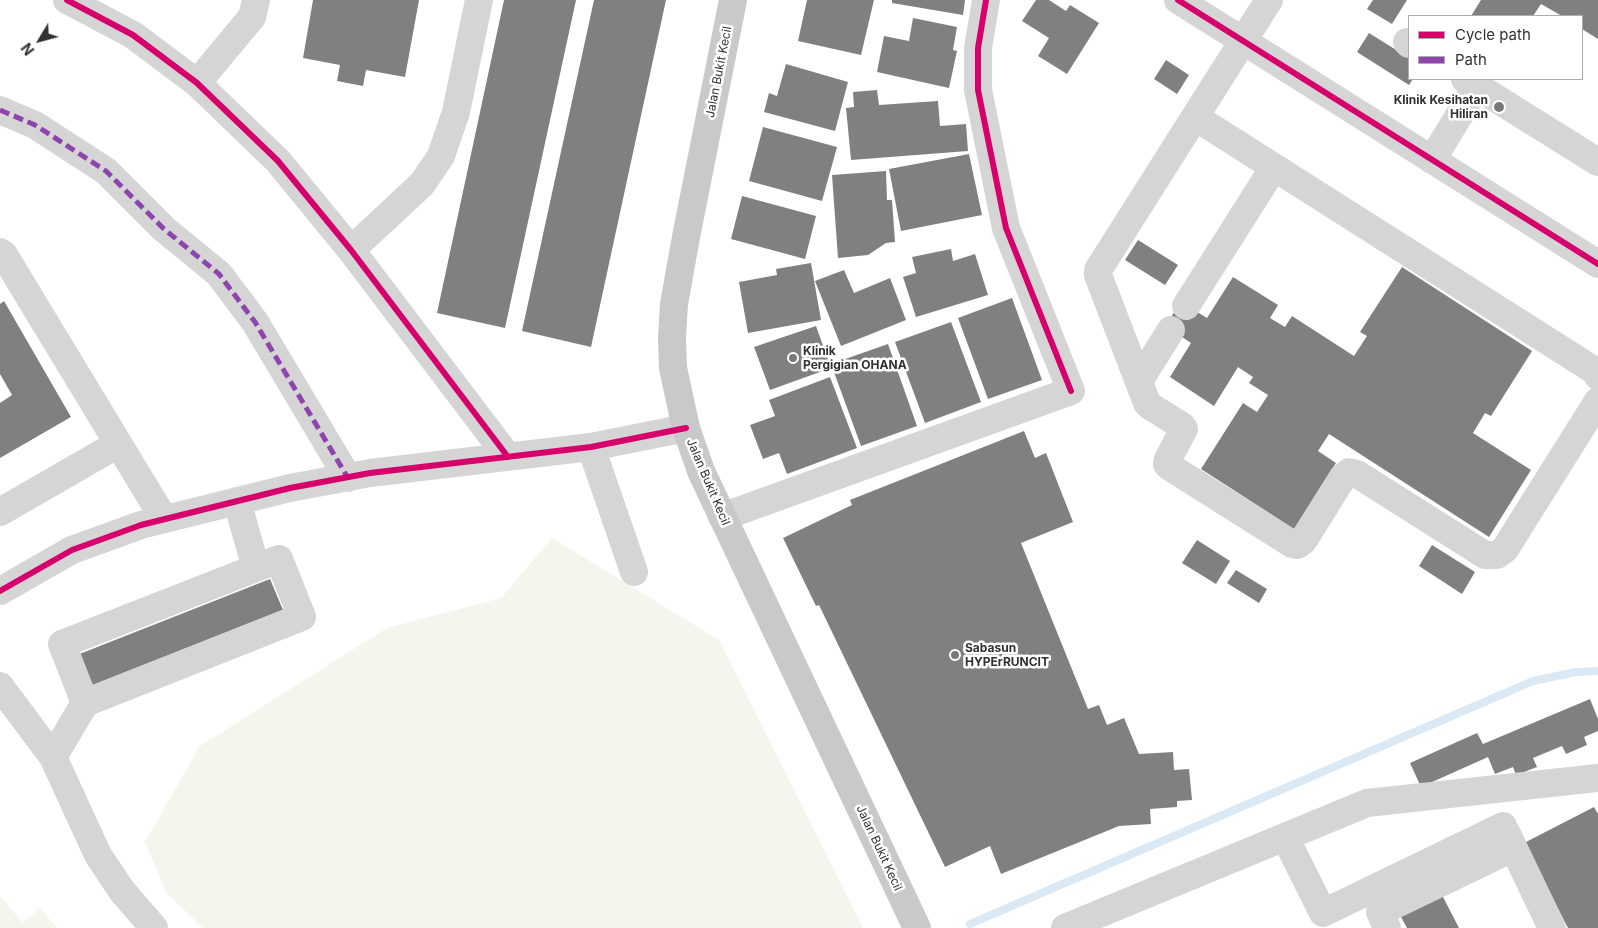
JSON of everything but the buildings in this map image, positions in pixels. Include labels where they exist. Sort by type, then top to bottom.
[{"type":"main road","name":"Jalan Bukit Kecil","points":[[733,0],[674,304],[673,368],[686,428],[701,471],[917,928]]},
{"type":"street","points":[[67,0],[133,35],[197,83],[278,161],[351,250],[508,457]]},
{"type":"street","points":[[197,83],[252,17],[256,0]]},
{"type":"street","points":[[351,250],[422,184],[441,156],[456,112],[479,0]]},
{"type":"street","points":[[722,517],[1071,391],[1006,228],[978,90],[978,48],[986,0]]},
{"type":"street","points":[[1178,0],[1598,264]]},
{"type":"street","points":[[1269,0],[1098,270],[1098,276],[1150,406],[1184,429],[1167,464],[1292,544],[1297,545],[1303,542],[1349,472],[1357,474],[1485,555],[1497,555],[1505,549],[1598,401]]},
{"type":"street","points":[[1432,160],[1471,82],[1598,162]]},
{"type":"street","points":[[0,110],[35,125],[106,171],[164,229],[220,274],[255,322],[348,478]]},
{"type":"street","points":[[1195,117],[1595,371],[1598,376]]},
{"type":"street","points":[[1186,306],[1274,167]]},
{"type":"street","points":[[0,252],[4,255],[164,519]]},
{"type":"street","points":[[1139,381],[1171,330]]},
{"type":"street","points":[[0,591],[72,550],[140,525],[290,488],[370,473],[591,447],[686,428]]},
{"type":"street","points":[[0,512],[118,444]]},
{"type":"street","points":[[591,447],[634,572]]},
{"type":"street","points":[[237,501],[256,568]]},
{"type":"street","points":[[54,757],[85,703],[302,617],[279,558],[62,644],[85,703]]},
{"type":"street","points":[[0,686],[54,757],[98,855],[122,891],[154,928]]},
{"type":"street","points":[[1065,928],[1367,803],[1598,778]]},
{"type":"street","points":[[1485,790],[1552,928]]},
{"type":"street","points":[[1285,837],[1323,913],[1508,837]]},
{"type":"street","points":[[1388,928],[1380,912],[1508,837]]},
{"type":"shaded area","points":[[552,538],[719,640],[863,928],[203,928],[166,892],[145,842],[200,746],[387,628],[501,598]]},
{"type":"shaded area","points":[[0,896],[23,923],[40,908],[57,928],[0,928]]},
{"type":"waterway","points":[[970,924],[1533,681],[1576,672],[1598,671]]},
{"type":"marked path","points":[[0,110],[35,125],[106,171],[164,229],[219,274],[255,322],[348,478]]},
{"type":"cycle path","points":[[67,0],[133,35],[197,83],[278,161],[351,250],[508,457]]},
{"type":"cycle path","points":[[986,0],[978,48],[978,90],[1006,228],[1071,391]]},
{"type":"cycle path","points":[[1178,0],[1598,264]]},
{"type":"cycle path","points":[[0,591],[72,550],[141,525],[290,488],[370,473],[591,447],[686,428]]},
{"type":"place","name":"Klinik Kesihatan Hiliran","points":[[1499,107]]},
{"type":"place","name":"Klinik Pergigian OHANA","points":[[793,358]]},
{"type":"place","name":"Sabasun HYPErRUNCIT","points":[[955,655]]}]
